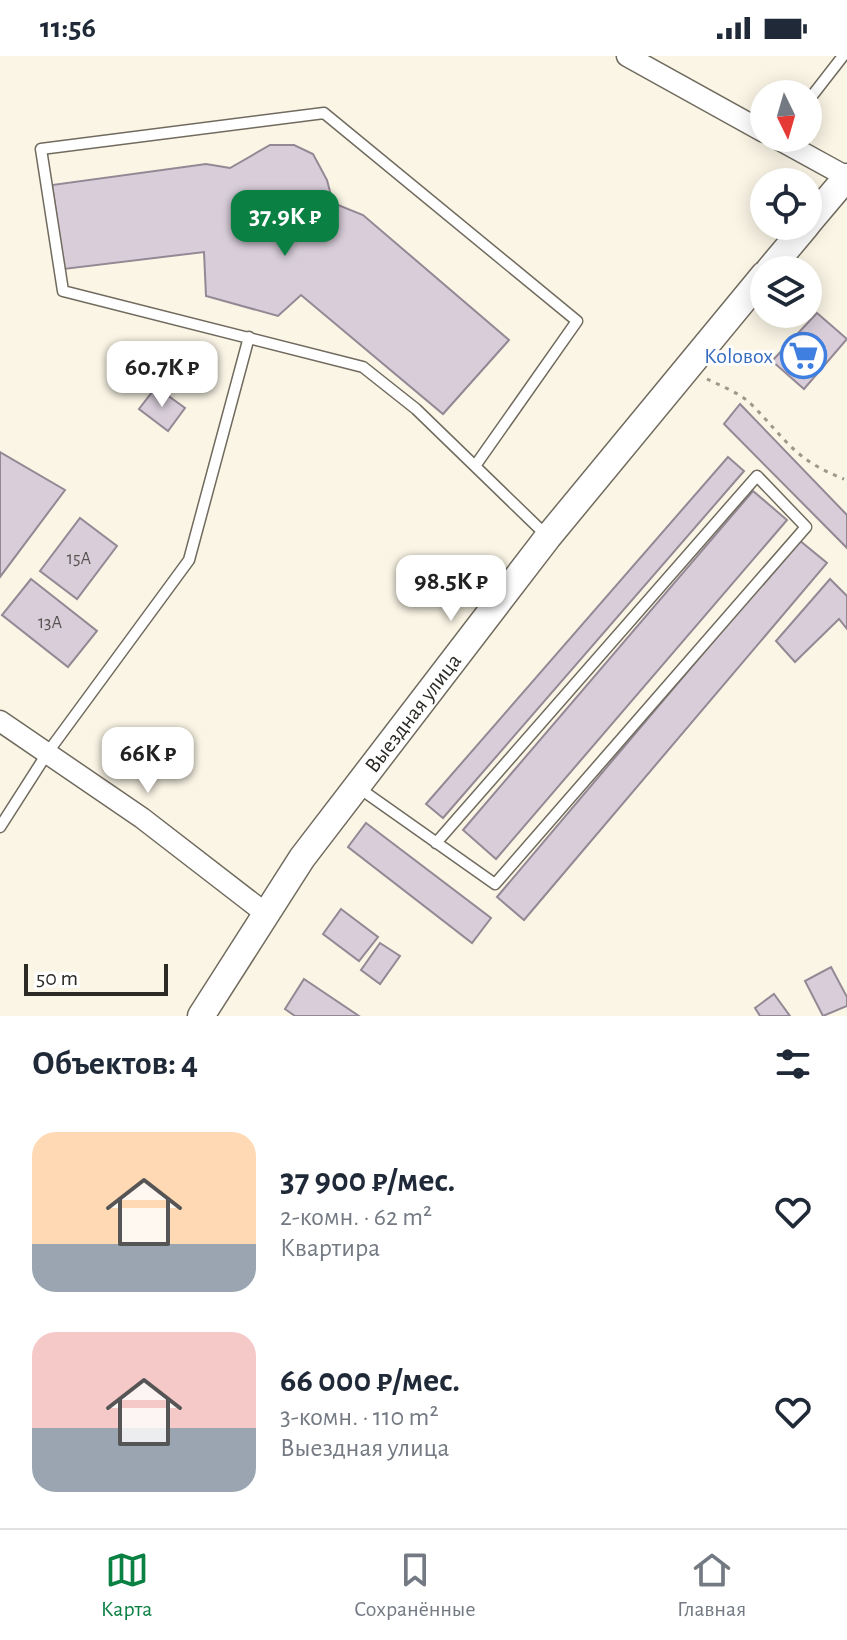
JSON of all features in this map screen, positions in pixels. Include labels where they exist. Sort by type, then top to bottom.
[{"type":"street","points":[[627,56],[750,123]]},
{"type":"street","points":[[803,152],[847,177],[822,207]]},
{"type":"street","points":[[781,256],[794,240]]},
{"type":"street","name":"Выездная улица","points":[[201,1016],[265,913],[357,787],[548,537],[750,292]]},
{"type":"street","points":[[0,721],[48,752],[265,913]]},
{"type":"lane","points":[[822,83],[843,56]]},
{"type":"lane","points":[[475,466],[577,321],[324,113],[41,149],[63,291],[363,367],[416,409],[548,537]]},
{"type":"lane","points":[[0,827],[48,752],[189,560],[249,337]]},
{"type":"lane","points":[[357,787],[436,843],[495,884],[806,527],[757,476],[436,843]]},
{"type":"path","points":[[686,367],[749,402],[790,449],[816,468],[844,479]]},
{"type":"building","points":[[270,145],[294,145],[313,154],[327,180],[333,203],[363,215],[509,340],[443,414],[301,295],[278,316],[206,296],[204,252],[64,269],[52,185],[206,164],[230,168]]},
{"type":"building","name":"Kоlовох","points":[[822,317],[847,339],[804,389],[772,361],[803,328],[822,328]]},
{"type":"building","points":[[156,387],[185,408],[168,431],[139,409]]},
{"type":"building","points":[[740,404],[847,515],[847,548],[724,424]]},
{"type":"building","points":[[0,452],[65,490],[0,577]]},
{"type":"building","points":[[728,457],[744,471],[443,818],[426,804]]},
{"type":"building","points":[[753,491],[787,520],[496,859],[463,830]]},
{"type":"building","points":[[80,518],[117,546],[77,599],[40,571]]},
{"type":"building","points":[[799,540],[827,563],[524,920],[497,897]]},
{"type":"building","points":[[31,579],[97,631],[68,667],[2,615]]},
{"type":"building","points":[[830,579],[847,596],[847,629],[839,619],[795,662],[776,641]]},
{"type":"building","points":[[366,823],[491,918],[472,943],[348,847]]},
{"type":"building","points":[[341,909],[378,937],[359,961],[323,934]]},
{"type":"building","points":[[380,943],[400,956],[380,984],[361,970]]},
{"type":"building","points":[[831,967],[847,997],[847,1006],[823,1016],[805,981]]},
{"type":"building","points":[[304,979],[359,1016],[295,1016],[285,1009]]},
{"type":"building","points":[[774,994],[790,1016],[760,1016],[755,1008]]},
{"type":"place","name":"Kоlовох","points":[[804,356]]}]
